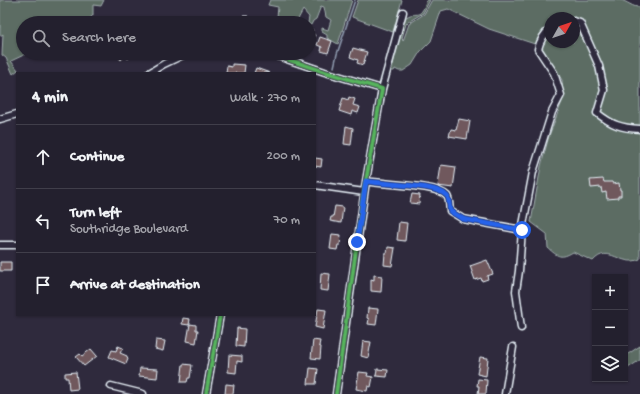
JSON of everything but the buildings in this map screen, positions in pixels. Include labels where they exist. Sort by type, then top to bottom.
[{"type":"street","points":[[336,394],[364,192],[382,88],[403,12]]},
{"type":"street","points":[[580,23],[599,66],[604,90],[598,112],[609,122],[619,127],[640,129]]},
{"type":"street","points":[[521,328],[516,291],[520,265],[522,230],[532,172],[552,112],[561,95],[554,73],[538,49],[544,35]]},
{"type":"street","points":[[150,72],[172,60]]},
{"type":"street","points":[[290,60],[325,72],[382,88]]},
{"type":"street","points":[[0,119],[16,114]]},
{"type":"street","points":[[366,181],[377,184],[426,188],[443,192],[449,198],[450,211],[463,219],[522,230]]},
{"type":"street","points":[[316,185],[364,192]]},
{"type":"street","points":[[0,245],[16,245]]},
{"type":"street","points":[[206,394],[220,316]]},
{"type":"street","points":[[505,394],[513,347]]},
{"type":"street","points":[[111,386],[143,394]]},
{"type":"green space","points":[[0,0],[104,0],[101,6],[93,5],[92,16],[16,16],[16,59],[11,61],[18,70],[13,74],[6,58],[2,55],[3,34],[0,36]]},
{"type":"green space","points":[[270,0],[352,0],[338,44],[327,38],[327,35],[322,32],[322,28],[328,30],[331,20],[326,17],[324,7],[321,6],[316,19],[316,16],[308,16],[303,10],[300,16],[277,16],[278,7],[268,5]]},
{"type":"green space","points":[[358,0],[402,0],[393,32],[352,17]]},
{"type":"green space","points":[[427,0],[430,0],[423,13],[406,24],[402,38],[403,41],[409,24],[424,14],[432,0],[620,0],[640,7],[640,259],[627,261],[604,254],[593,261],[573,252],[565,256],[557,255],[548,248],[547,234],[531,222],[541,166],[549,136],[563,99],[562,80],[541,46],[489,29],[448,9],[441,11],[431,41],[420,52],[412,65],[403,71],[395,69],[394,71],[391,71],[405,18],[422,11]]},
{"type":"green space","points":[[640,346],[640,360],[628,368],[628,354]]},
{"type":"waterway","points":[[334,67],[355,0]]},
{"type":"cycle path","points":[[290,60],[382,89],[364,192],[336,394]]},
{"type":"cycle path","points":[[206,394],[220,316]]},
{"type":"route","points":[[357,242],[366,181],[377,184],[426,188],[443,192],[449,198],[450,211],[463,219],[522,230]]}]
